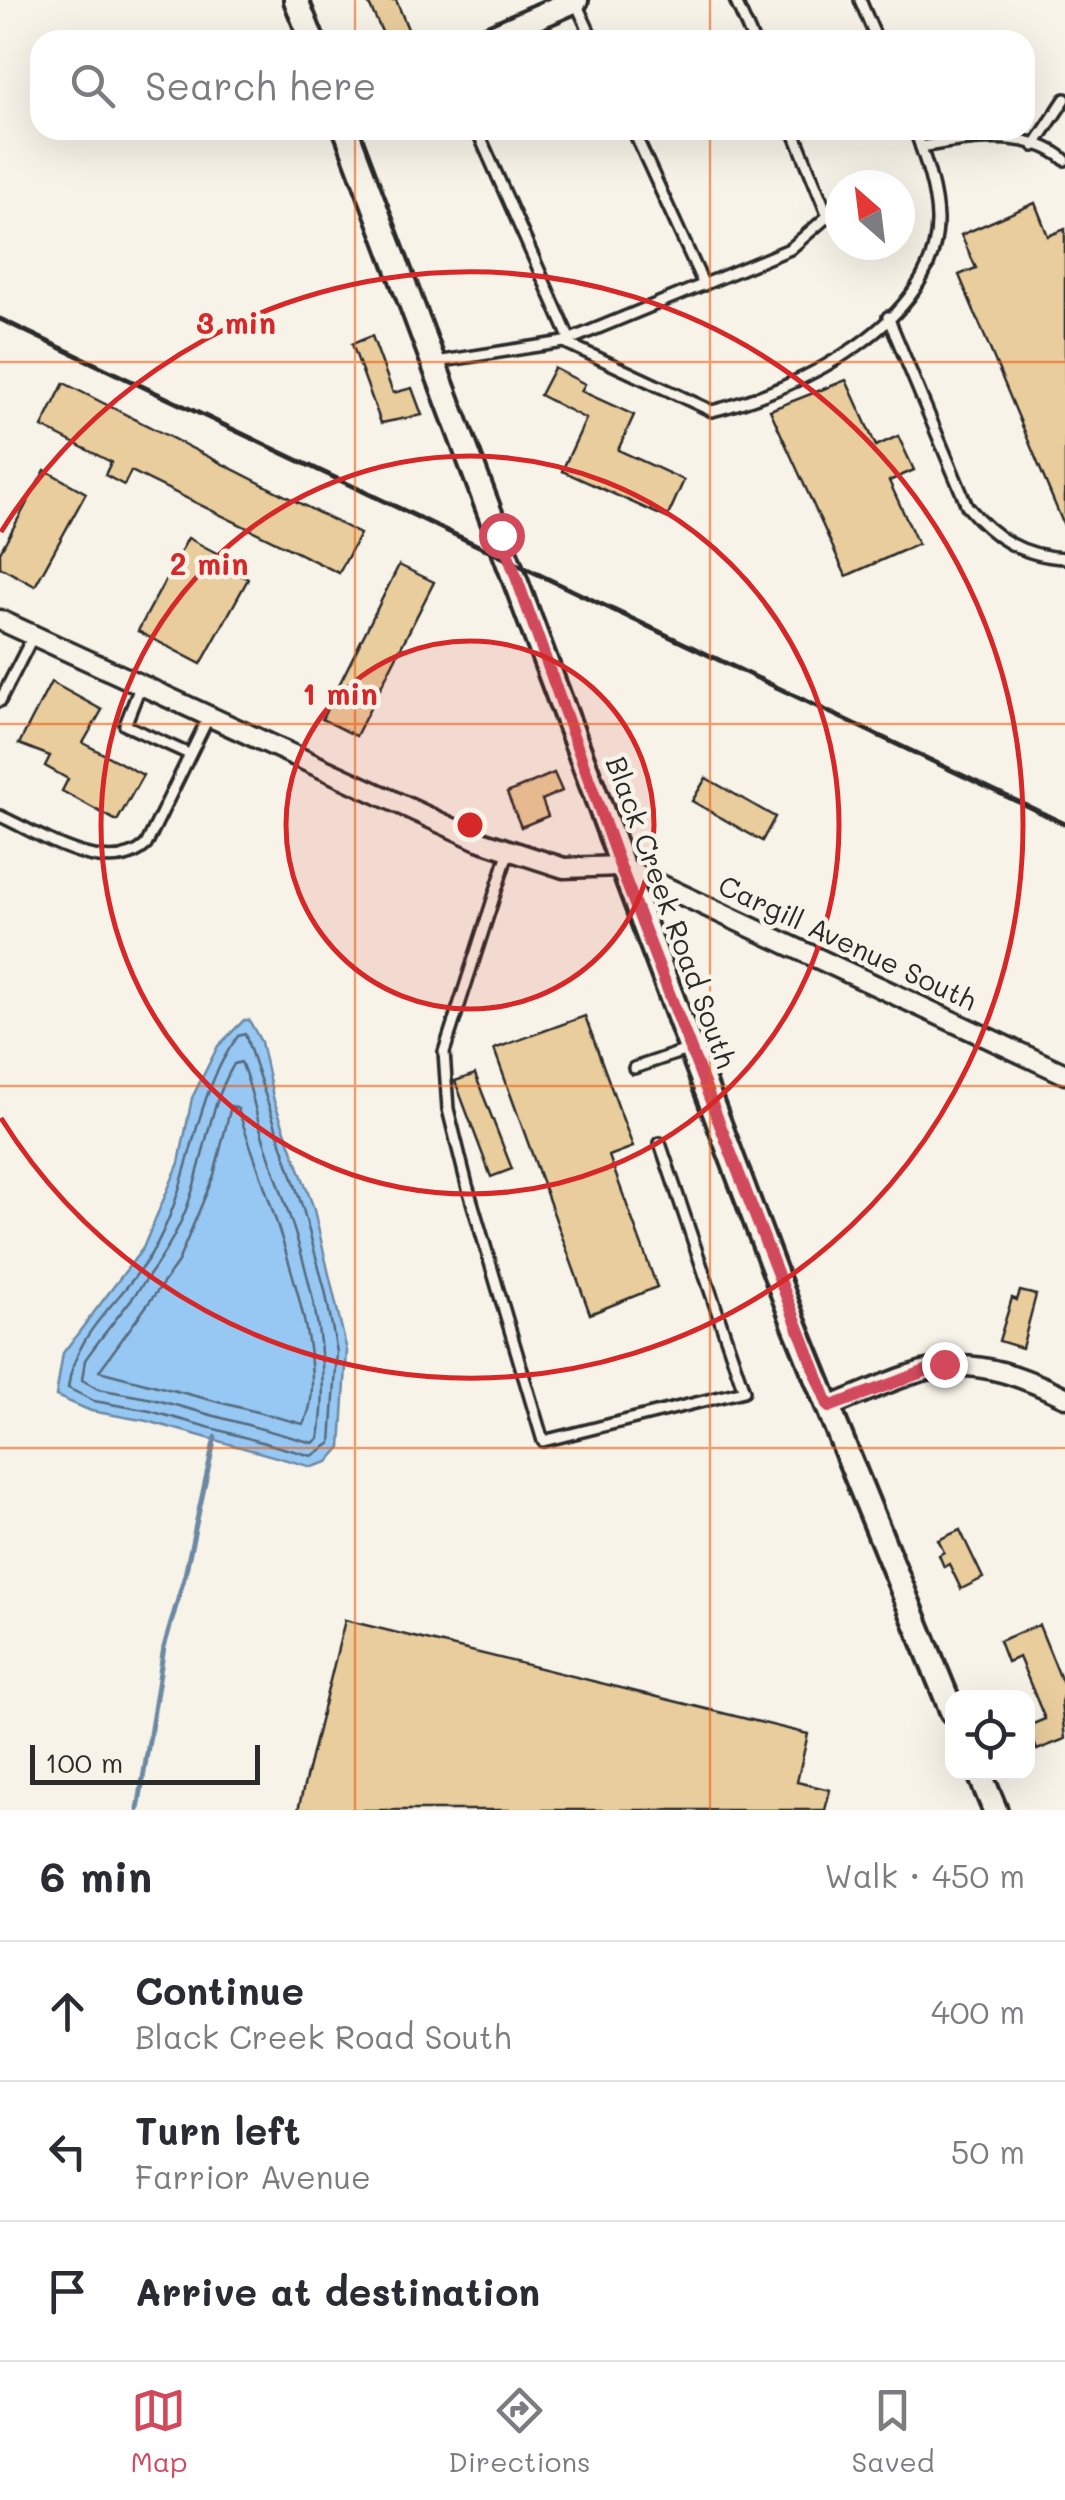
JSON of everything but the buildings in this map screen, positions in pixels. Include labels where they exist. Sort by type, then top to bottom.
[{"type":"street","points":[[296,0],[308,30]]},
{"type":"street","points":[[507,30],[568,2]]},
{"type":"street","name":"Black Creek Road South","points":[[350,140],[511,562],[690,1049],[945,1694]]},
{"type":"street","name":"Cargill Avenue South","points":[[0,620],[462,833],[564,868],[620,866],[1065,1074]]},
{"type":"street","points":[[829,1407],[921,1370],[962,1363],[1021,1378],[1065,1397]]},
{"type":"street","points":[[983,1780],[996,1810]]},
{"type":"lane","points":[[734,0],[748,30]]},
{"type":"lane","points":[[860,0],[873,30]]},
{"type":"lane","points":[[568,2],[586,30]]},
{"type":"lane","points":[[1034,146],[1065,99]]},
{"type":"lane","points":[[481,140],[567,341],[712,411],[832,364],[888,318],[927,272],[937,222],[932,180],[919,140]]},
{"type":"lane","points":[[638,140],[704,286]]},
{"type":"lane","points":[[433,362],[567,341],[790,249],[828,216],[797,140]]},
{"type":"lane","points":[[921,147],[958,140]]},
{"type":"lane","points":[[985,140],[1055,151],[1065,160]]},
{"type":"lane","points":[[888,318],[967,506],[988,530],[1015,548],[1065,558]]},
{"type":"lane","points":[[0,701],[32,636]]},
{"type":"lane","points":[[140,687],[125,726],[189,754]]},
{"type":"lane","points":[[0,816],[101,858],[124,859],[146,845],[209,716]]},
{"type":"lane","points":[[509,850],[444,1052],[448,1109],[467,1185],[543,1441],[744,1391],[660,1143]]},
{"type":"lane","points":[[634,1068],[690,1049]]},
{"type":"water","points":[[244,1020],[249,1020],[261,1042],[274,1101],[313,1206],[347,1351],[341,1447],[328,1462],[312,1467],[147,1421],[91,1411],[56,1396],[63,1353],[143,1248],[179,1163],[192,1098],[218,1046]]},
{"type":"waterway","points":[[138,1810],[164,1647],[185,1575],[215,1437]]},
{"type":"railway","points":[[0,319],[1065,824]]},
{"type":"route","points":[[501,535],[620,866],[829,1407],[944,1364]]}]
